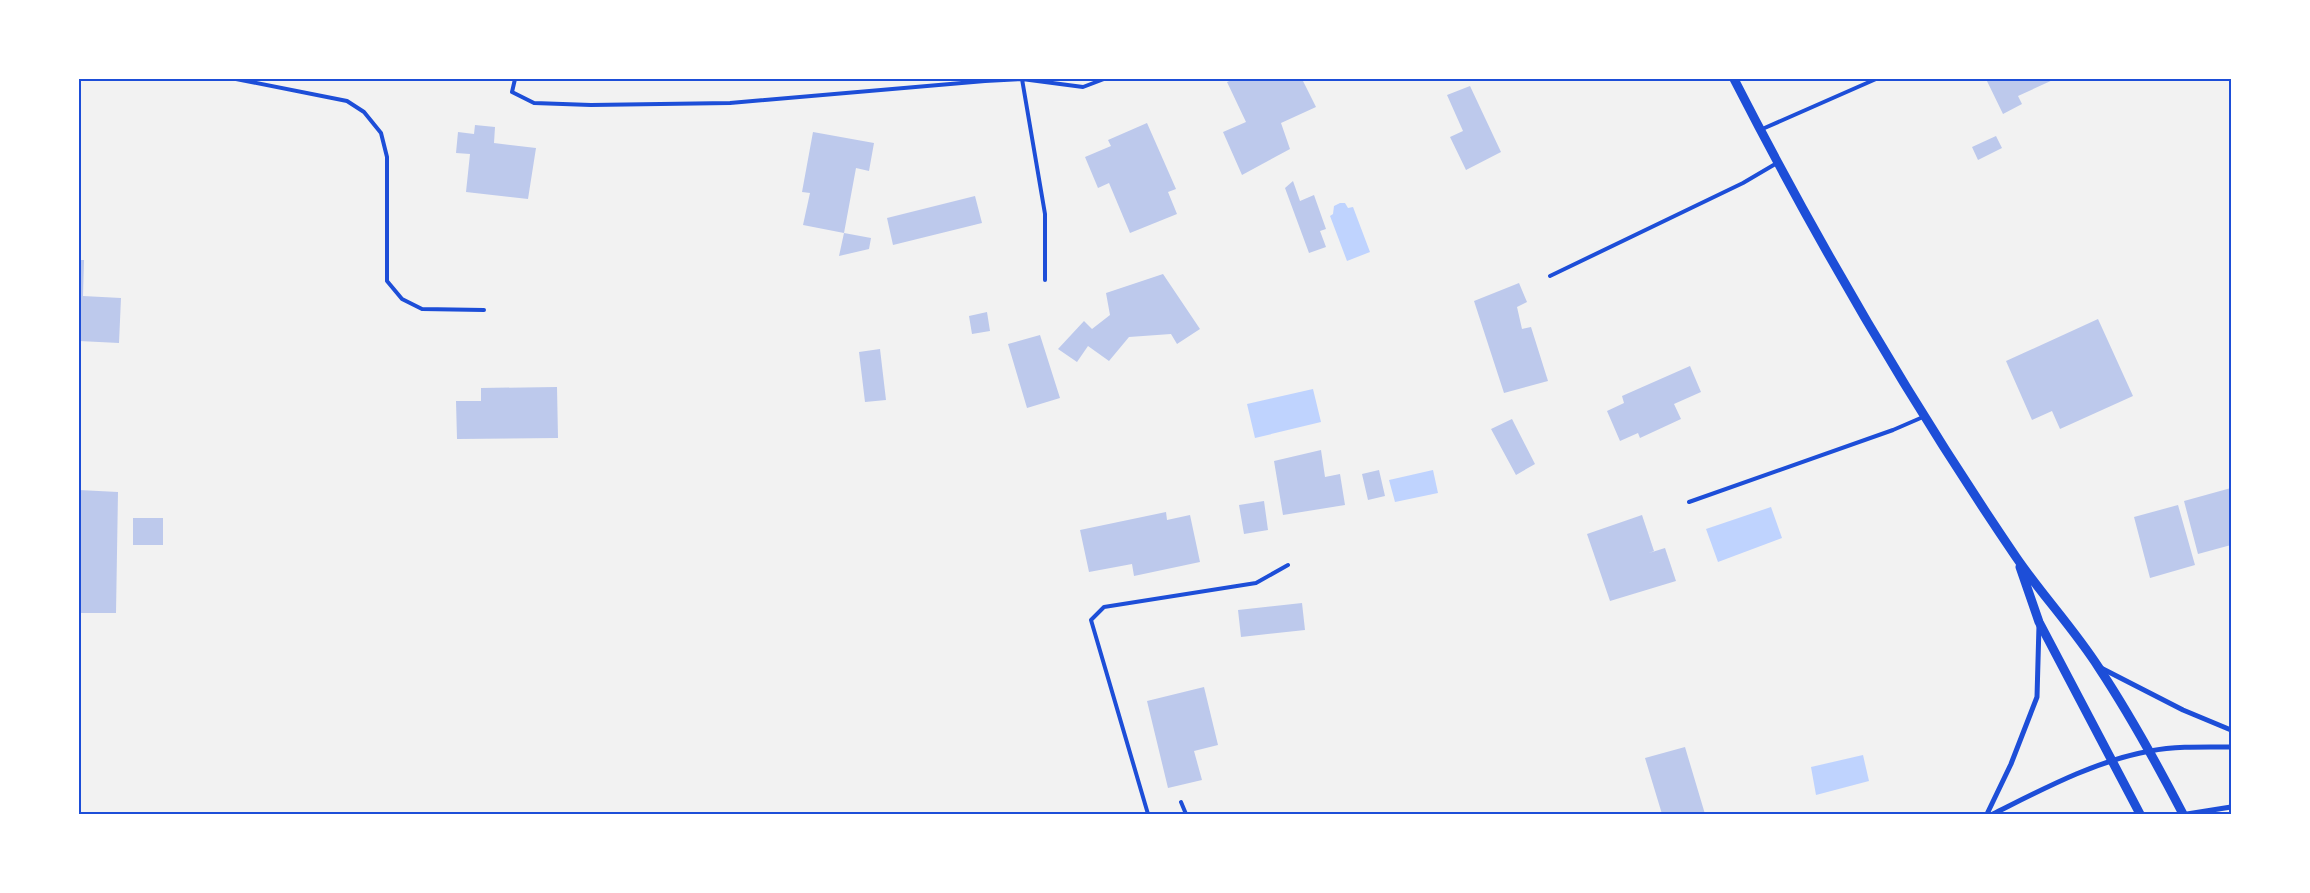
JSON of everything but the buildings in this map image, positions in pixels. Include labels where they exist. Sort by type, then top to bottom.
[{"type":"street","points":[[1734,79],[1760,130],[1846,285],[1925,416],[2017,558],[2098,666],[2150,751],[2185,814],[2231,807]]},
{"type":"street","points":[[2017,558],[2039,622],[2140,814]]},
{"type":"street","points":[[1987,814],[2011,764],[2037,697],[2039,622]]},
{"type":"street","points":[[2098,666],[2183,710],[2231,730]]},
{"type":"street","points":[[1993,814],[2052,784],[2112,762],[2150,751],[2195,747],[2231,747]]},
{"type":"lane","points":[[236,79],[347,101],[364,112],[381,132],[387,157],[387,281],[402,299],[422,309],[484,310]]},
{"type":"lane","points":[[514,79],[512,92],[534,104],[590,105],[730,103],[1022,79],[1082,86],[1104,79]]},
{"type":"lane","points":[[1022,79],[1046,214],[1045,280]]},
{"type":"lane","points":[[1760,130],[1876,79]]},
{"type":"lane","points":[[1550,276],[1742,183],[1778,163]]},
{"type":"lane","points":[[1689,502],[1893,430],[1925,416]]},
{"type":"lane","points":[[1148,814],[1092,620],[1104,607],[1256,583],[1288,565]]},
{"type":"lane","points":[[1181,802],[1186,814]]},
{"type":"water","points":[[1345,203],[1348,208],[1353,207],[1370,252],[1347,261],[1330,216],[1333,214],[1334,206]]},
{"type":"water","points":[[1313,389],[1321,422],[1255,438],[1247,404]]},
{"type":"water","points":[[1433,470],[1438,493],[1395,502],[1389,480]]},
{"type":"water","points":[[1771,507],[1782,538],[1718,562],[1706,529]]},
{"type":"water","points":[[1863,755],[1869,781],[1816,795],[1811,767]]}]
